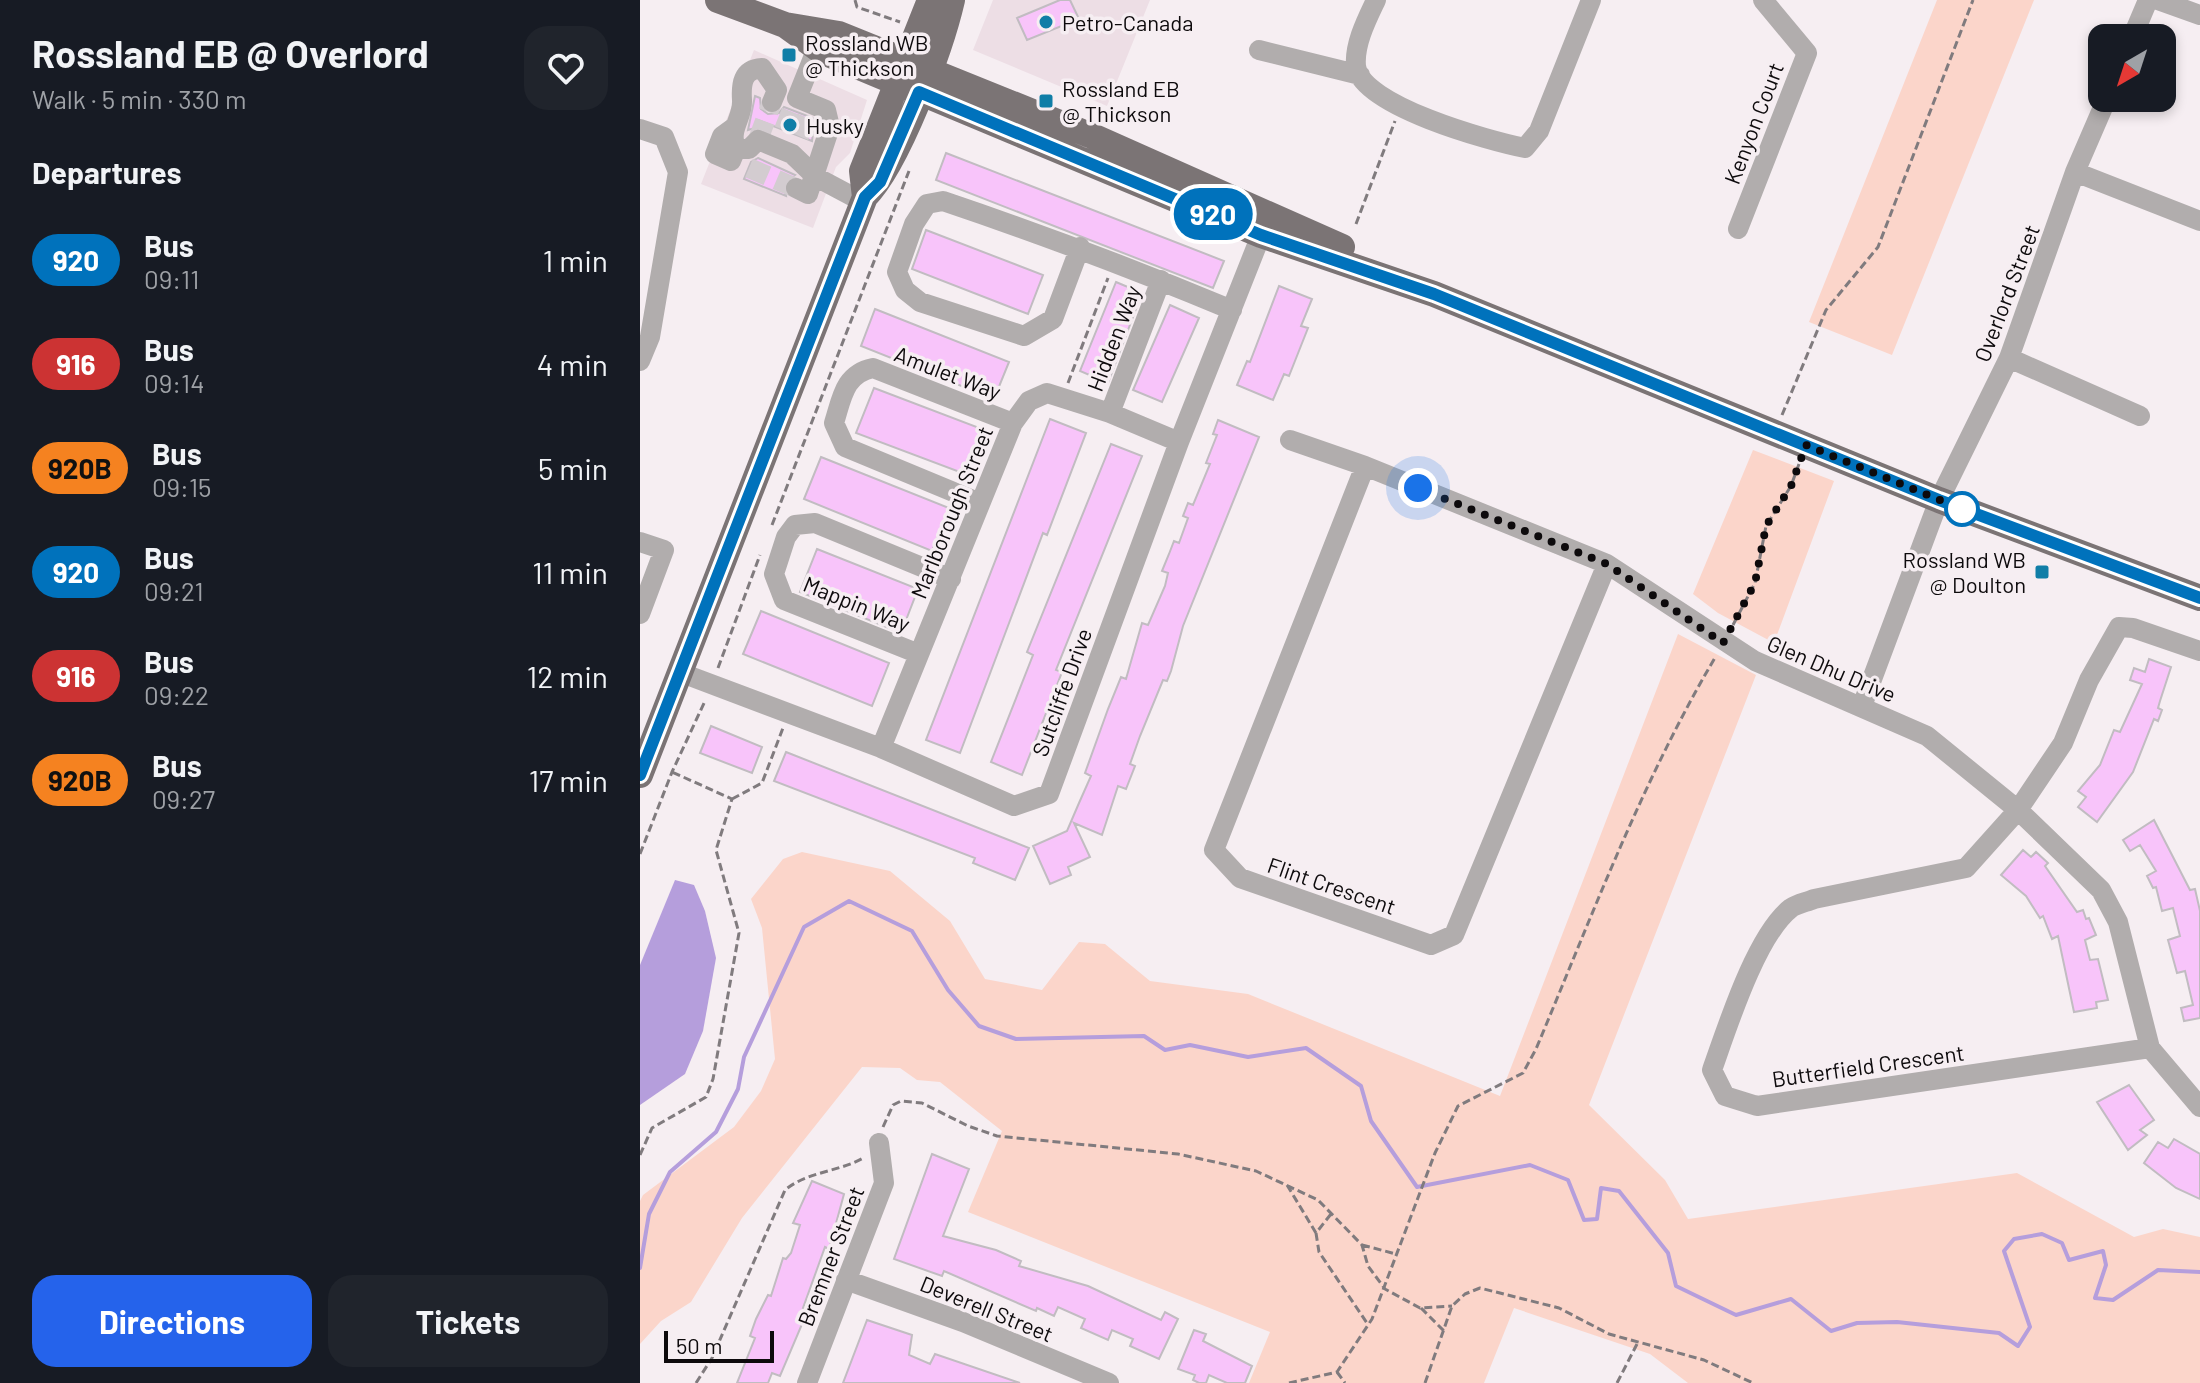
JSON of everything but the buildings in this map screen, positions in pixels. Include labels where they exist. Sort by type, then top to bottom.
[{"type":"main road","points":[[718,0],[785,25],[839,34],[912,76],[1261,235],[1434,294],[1939,500],[2200,598]]},
{"type":"main road","points":[[912,76],[930,0]]},
{"type":"main road","points":[[640,775],[864,200],[862,171],[952,0]]},
{"type":"main road","points":[[785,25],[817,48],[912,76],[1270,213],[1434,294]]},
{"type":"street","points":[[1376,0],[1362,32],[1356,66],[1367,87],[1400,106],[1493,141],[1525,148],[1539,131],[1591,0]]},
{"type":"street","name":"Kenyon Court","points":[[1738,229],[1807,53],[1763,0]]},
{"type":"street","points":[[2138,24],[2148,0]]},
{"type":"street","points":[[2158,0],[2200,15]]},
{"type":"street","points":[[802,107],[817,48]]},
{"type":"street","points":[[1259,50],[1360,75]]},
{"type":"street","points":[[796,188],[808,194],[816,177],[830,121],[826,110],[802,107],[775,96],[768,71],[756,68],[741,83],[742,101],[733,128],[739,160],[758,140],[788,142],[816,177],[864,200]]},
{"type":"street","name":"Overlord Street","points":[[1862,706],[1939,500],[2009,358],[2075,172],[2101,112]]},
{"type":"street","points":[[640,129],[664,137],[678,172],[650,337],[640,361]]},
{"type":"street","points":[[2075,172],[2200,221]]},
{"type":"street","points":[[1080,247],[1053,319],[1024,336],[920,302],[905,290],[897,272],[914,224],[927,204],[943,201],[1080,247],[1232,310]]},
{"type":"street","name":"Sutcliffe Drive","points":[[679,672],[881,748],[1014,806],[1049,794],[1179,442],[1261,235]]},
{"type":"street","name":"Hidden Way","points":[[1110,413],[1161,280]]},
{"type":"street","points":[[2009,358],[2140,416]]},
{"type":"street","name":"Amulet Way","points":[[980,503],[845,447],[834,423],[846,384],[857,371],[873,368],[1013,423]]},
{"type":"street","name":"Marlborough Street","points":[[881,748],[1013,423],[1029,401],[1047,393],[1110,413],[1179,442]]},
{"type":"street","name":"Glen Dhu Drive","points":[[1290,440],[1365,466],[1607,564],[1723,643],[1755,661],[1927,736],[2018,810],[2101,890],[2118,922],[2150,1048],[2200,1107]]},
{"type":"street","name":"Flint Crescent","points":[[1365,466],[1214,850],[1240,878],[1431,945],[1454,935],[1607,564]]},
{"type":"street","name":"Mappin Way","points":[[919,654],[784,600],[774,574],[786,537],[795,525],[815,523],[951,579]]},
{"type":"street","points":[[640,542],[664,550],[640,614]]},
{"type":"street","name":"Butterfield Crescent","points":[[2150,1048],[1757,1106],[1725,1096],[1712,1070],[1739,997],[1764,946],[1792,908],[1814,899],[1966,868],[2018,810],[2063,743],[2094,668],[2119,627],[2133,628],[2200,651]]},
{"type":"street","name":"Bremner Street","points":[[807,1383],[884,1183],[879,1143]]},
{"type":"street","name":"Deverell Street","points":[[846,1280],[963,1322],[1109,1383]]},
{"type":"path","points":[[855,0],[857,7],[905,24]]},
{"type":"path","points":[[1775,432],[1826,310],[1878,247],[1973,0]]},
{"type":"path","points":[[1356,224],[1400,106]]},
{"type":"path","points":[[769,531],[911,166]]},
{"type":"path","points":[[1063,398],[1115,261]]},
{"type":"path","points":[[1289,1383],[1337,1372],[1385,1289],[1435,1153],[1458,1106],[1523,1073],[1530,1061],[1637,806],[1680,718],[1755,583],[1766,526],[1791,486],[1806,445]]},
{"type":"path","points":[[719,665],[764,546]]},
{"type":"path","points":[[640,854],[672,772],[704,706]]},
{"type":"path","points":[[640,1155],[652,1128],[706,1097],[713,1079],[739,933],[716,850],[732,799],[762,783],[789,713]]},
{"type":"path","points":[[672,772],[732,799]]},
{"type":"path","points":[[696,1383],[712,1358],[785,1190],[797,1180],[854,1163],[879,1143],[893,1105],[901,1101],[922,1103],[968,1126],[997,1136],[1178,1154],[1256,1171],[1318,1200],[1362,1245],[1368,1266],[1385,1289],[1420,1308],[1444,1331]]},
{"type":"path","points":[[1287,1185],[1316,1233],[1319,1252],[1367,1323]]},
{"type":"path","points":[[1316,1233],[1332,1213]]},
{"type":"path","points":[[1362,1245],[1396,1254]]},
{"type":"path","points":[[1425,1383],[1452,1306],[1465,1294],[1480,1288],[1559,1308],[1637,1344],[1704,1360],[1753,1383]]},
{"type":"path","points":[[1420,1308],[1452,1306]]},
{"type":"path","points":[[1617,1383],[1637,1344]]},
{"type":"path","points":[[1337,1372],[1345,1383]]},
{"type":"shaded area","points":[[993,0],[1150,0],[1107,106],[973,50]]},
{"type":"shaded area","points":[[1937,0],[2034,0],[1892,355],[1809,322]]},
{"type":"shaded area","points":[[754,50],[867,100],[850,153],[836,167],[813,228],[701,184]]},
{"type":"shaded area","points":[[1753,450],[1834,481],[1774,643],[1718,613],[1693,594]]},
{"type":"shaded area","points":[[1678,634],[1756,675],[1589,1105],[1665,1180],[1688,1219],[2017,1173],[2134,1237],[2163,1229],[2200,1237],[2200,1383],[1688,1383],[1650,1354],[1514,1308],[1484,1383],[1249,1383],[1270,1332],[968,1212],[1002,1131],[940,1082],[917,1080],[900,1068],[862,1067],[742,1218],[691,1302],[661,1321],[640,1344],[640,1201],[643,1195],[734,1127],[761,1091],[775,1059],[762,928],[751,899],[783,859],[802,852],[890,871],[950,921],[985,979],[1042,990],[1079,942],[1105,944],[1150,981],[1248,994],[1500,1096]]},
{"type":"shaded area","points":[[675,880],[694,885],[705,911],[716,958],[703,1031],[685,1074],[640,1105],[640,965]]},
{"type":"waterway","points":[[640,1268],[649,1214],[670,1172],[716,1132],[738,1089],[744,1057],[804,927],[849,901],[912,931],[948,990],[979,1026],[1016,1039],[1144,1036],[1165,1050],[1190,1045],[1248,1057],[1306,1048],[1361,1086],[1371,1121],[1417,1187],[1530,1165],[1568,1180],[1584,1220],[1597,1219],[1601,1188],[1619,1191],[1668,1253],[1676,1286],[1736,1315],[1791,1299],[1831,1331],[1857,1323],[1897,1322],[1999,1333],[2018,1346],[2030,1327],[2004,1251],[2014,1239],[2042,1234],[2062,1243],[2069,1260],[2103,1251],[2106,1265],[2095,1298],[2113,1300],[2158,1270],[2200,1272]]},
{"type":"tunnel","points":[[758,140],[772,102]]},
{"type":"tunnel","points":[[784,130],[792,110]]},
{"type":"tunnel","points":[[799,136],[808,116]]},
{"type":"tunnel","points":[[749,168],[796,188]]},
{"type":"bus line","name":"920","points":[[640,775],[865,197],[880,182],[919,92],[1045,142],[1261,235],[1434,294],[1939,500],[2200,598]]},
{"type":"place","name":"Petro-Canada","points":[[1046,22]]},
{"type":"place","name":"Rossland WB @ Thickson","points":[[789,55]]},
{"type":"place","name":"Rossland EB @ Thickson","points":[[1046,101]]},
{"type":"place","name":"Husky","points":[[790,125]]},
{"type":"place","name":"Rossland WB @ Doulton","points":[[2042,572]]},
{"type":"route","points":[[1418,488],[1607,564],[1723,643],[1755,583],[1766,526],[1791,486],[1806,445],[1962,509]]}]
